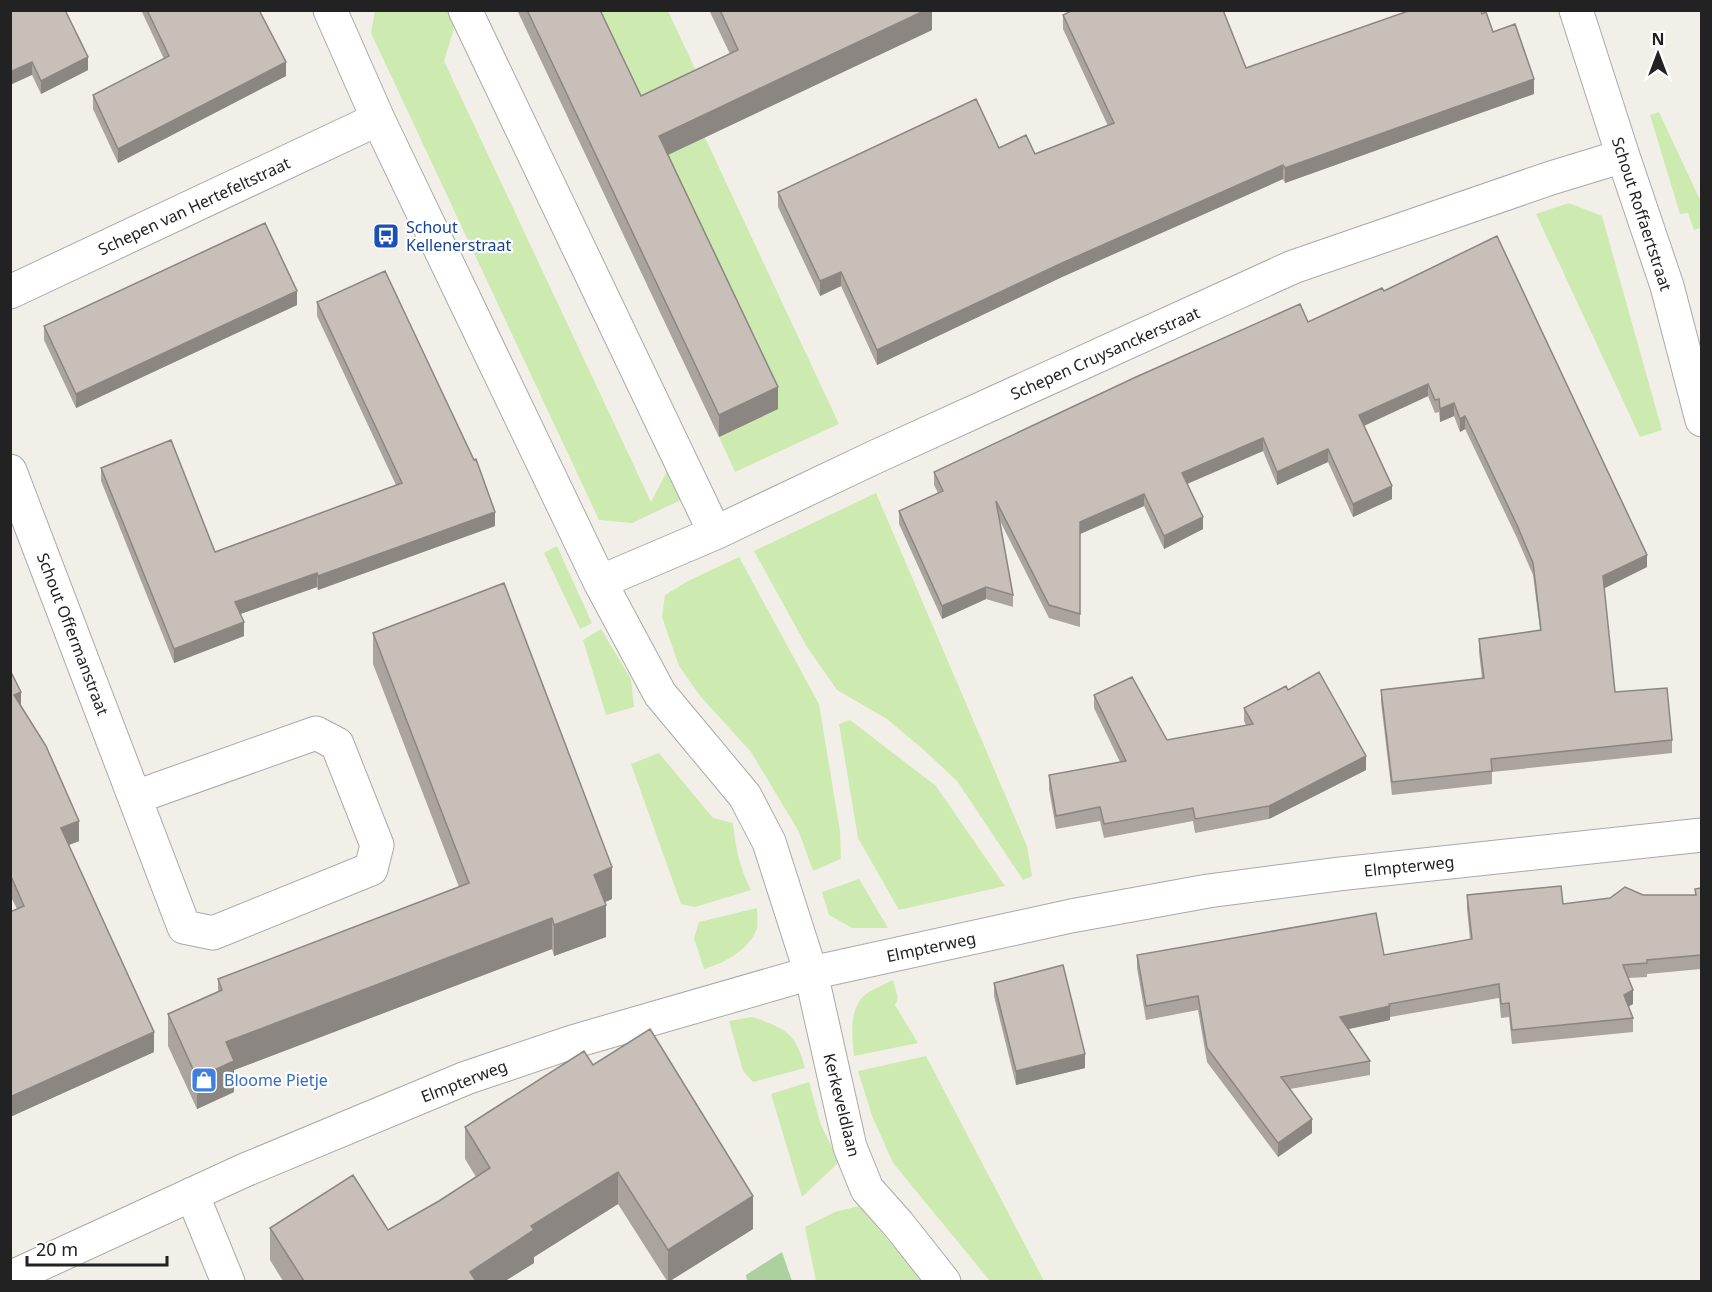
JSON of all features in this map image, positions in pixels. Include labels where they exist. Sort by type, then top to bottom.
[{"type":"street","points":[[330,10],[378,119],[600,582],[660,694],[745,796],[770,842],[811,973]]},
{"type":"street","points":[[465,10],[716,532]]},
{"type":"street","name":"Schout Roffaertstraat","points":[[1576,10],[1667,286],[1701,420]]},
{"type":"street","name":"Schepen van Hertefeltstraat","points":[[10,292],[378,119]]},
{"type":"street","name":"Schepen Cruysanckerstraat","points":[[600,582],[716,532],[1293,267],[1551,178],[1623,156]]},
{"type":"street","name":"Schout Offermanstraat","points":[[10,471],[184,927],[213,933],[370,869],[377,845],[337,744],[316,733],[136,797]]},
{"type":"street","name":"Elmpterweg","points":[[10,1278],[256,1165],[477,1075],[572,1042],[811,973],[1071,916],[1208,891],[1339,874],[1701,835]]},
{"type":"street","name":"Kerkeveldlaan","points":[[811,973],[850,1147],[867,1189],[944,1281]]},
{"type":"street","points":[[192,1194],[228,1281]]},
{"type":"green space","points":[[375,11],[453,11],[457,19],[444,61],[651,502],[669,467],[685,498],[632,523],[599,520],[371,33]]},
{"type":"green space","points":[[589,11],[668,11],[704,88],[686,97],[839,424],[735,472],[719,437],[778,409]]},
{"type":"green space","points":[[1659,112],[1701,202],[1701,228],[1694,230],[1688,213],[1680,214],[1650,115]]},
{"type":"green space","points":[[1569,203],[1602,216],[1662,430],[1640,437],[1536,214]]},
{"type":"green space","points":[[876,493],[1027,846],[1032,876],[1023,880],[957,781],[887,719],[837,690],[807,647],[754,551]]},
{"type":"green space","points":[[557,546],[592,623],[580,629],[544,553]]},
{"type":"green space","points":[[739,557],[819,704],[840,831],[841,859],[813,871],[799,832],[751,752],[701,697],[679,666],[662,617],[665,595],[688,581]]},
{"type":"green space","points":[[601,629],[631,679],[634,707],[606,715],[583,640]]},
{"type":"green space","points":[[850,720],[936,786],[1005,886],[899,910],[858,838],[839,724]]},
{"type":"green space","points":[[659,753],[713,818],[733,823],[739,857],[751,890],[695,907],[681,904],[631,764]]},
{"type":"green space","points":[[859,879],[888,928],[852,928],[829,915],[822,892]]},
{"type":"green space","points":[[757,908],[757,928],[749,943],[728,959],[704,969],[694,938],[699,922]]},
{"type":"green space","points":[[893,980],[898,998],[895,1005],[918,1043],[854,1056],[853,1022],[857,1006],[867,993]]},
{"type":"green space","points":[[752,1017],[788,1033],[798,1046],[805,1068],[753,1082],[743,1071],[729,1021]]},
{"type":"green space","points":[[926,1056],[1044,1281],[990,1281],[893,1163],[872,1116],[858,1071]]},
{"type":"green space","points":[[809,1082],[821,1125],[839,1162],[802,1197],[771,1094]]},
{"type":"green space","points":[[859,1206],[923,1281],[816,1281],[805,1227],[835,1212]]},
{"type":"green space","points":[[782,1252],[792,1281],[747,1281],[746,1275]]},
{"type":"building","points":[[10,10],[65,10],[88,57],[41,81],[32,62],[10,72]]},
{"type":"building","points":[[147,10],[259,10],[286,62],[118,149],[93,95],[169,56]]},
{"type":"building","points":[[527,10],[600,10],[641,96],[738,50],[720,10],[926,10],[659,136],[778,387],[719,415]]},
{"type":"building","points":[[1073,10],[1223,10],[1246,68],[1411,10],[1481,10],[1482,14],[1486,12],[1493,32],[1515,24],[1534,79],[1285,168],[1283,165],[1062,263],[877,350],[841,272],[820,281],[778,192],[976,99],[999,148],[1026,135],[1035,154],[1114,123],[1063,15]]},
{"type":"building","points":[[265,223],[297,291],[76,394],[44,326]]},
{"type":"building","points":[[1497,236],[1647,555],[1603,576],[1615,692],[1667,688],[1672,740],[1491,759],[1492,771],[1392,782],[1381,690],[1484,678],[1479,639],[1541,630],[1533,563],[1517,525],[1465,416],[1460,419],[1454,403],[1440,409],[1439,399],[1435,400],[1428,384],[1359,415],[1392,486],[1353,504],[1328,449],[1277,472],[1263,438],[1182,473],[1203,517],[1164,536],[1144,494],[1080,522],[1080,614],[1049,605],[996,501],[1013,595],[986,587],[942,606],[899,511],[943,491],[934,472],[1136,377],[1300,304],[1308,322],[1382,288],[1384,291]]},
{"type":"building","points":[[385,271],[474,460],[476,459],[495,512],[318,576],[317,573],[235,602],[244,622],[174,649],[101,468],[171,440],[215,552],[402,483],[317,302]]},
{"type":"building","points":[[504,583],[612,867],[594,875],[606,905],[554,925],[552,918],[226,1042],[234,1061],[197,1078],[168,1014],[222,990],[218,979],[469,883],[373,633]]},
{"type":"building","points":[[10,670],[21,692],[14,695],[46,746],[79,821],[61,828],[154,1032],[10,1097],[10,912],[24,906],[10,874]]},
{"type":"building","points":[[1319,672],[1366,756],[1269,806],[1195,819],[1193,808],[1104,824],[1100,807],[1056,816],[1049,775],[1126,761],[1094,695],[1132,677],[1167,740],[1253,724],[1244,708],[1286,686],[1288,690]]},
{"type":"building","points":[[1561,886],[1563,904],[1610,898],[1625,887],[1643,895],[1696,895],[1695,889],[1701,888],[1701,955],[1647,960],[1647,963],[1623,965],[1633,990],[1624,995],[1633,1018],[1512,1030],[1509,1003],[1501,1004],[1499,984],[1389,1004],[1390,1006],[1340,1017],[1370,1061],[1281,1077],[1312,1119],[1278,1143],[1207,1048],[1198,996],[1146,1006],[1137,955],[1376,913],[1384,955],[1472,939],[1467,895]]},
{"type":"building","points":[[1063,965],[1085,1054],[1016,1071],[994,983]]},
{"type":"building","points":[[650,1029],[753,1196],[668,1250],[618,1172],[531,1226],[534,1230],[470,1272],[476,1281],[304,1281],[270,1228],[353,1175],[388,1230],[490,1168],[465,1127],[584,1051],[593,1065]]},
{"type":"place","name":"Schout Kellenerstraat","points":[[386,236]]},
{"type":"place","name":"Bloome Pietje","points":[[204,1080]]}]
